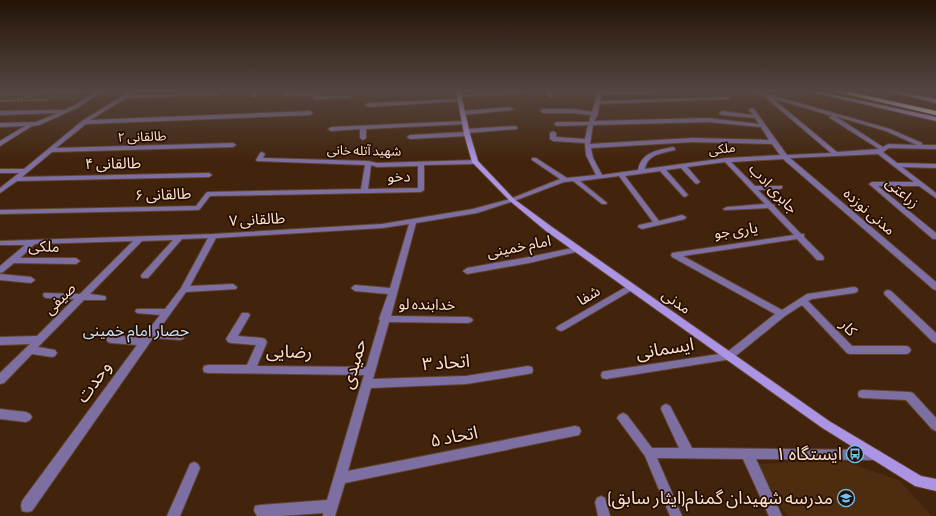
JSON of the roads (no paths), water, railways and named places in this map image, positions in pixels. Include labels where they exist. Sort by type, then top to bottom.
[{"type":"main road","name":"مدنی","points":[[463,114],[475,162],[512,200],[577,249],[825,424],[918,482],[936,485]]},
{"type":"main road","points":[[914,114],[936,119]]},
{"type":"street","points":[[0,124],[37,124],[59,114]]},
{"type":"street","points":[[2,189],[27,171],[84,122],[97,114]]},
{"type":"street","points":[[84,122],[283,114]]},
{"type":"street","points":[[595,114],[588,143],[588,151],[600,177]]},
{"type":"street","points":[[731,114],[757,117]]},
{"type":"street","name":"مدنی نوزده","points":[[755,114],[772,142],[785,157],[936,287]]},
{"type":"street","points":[[787,114],[837,155]]},
{"type":"street","points":[[827,114],[881,151],[896,165],[936,196]]},
{"type":"street","points":[[834,114],[888,130],[925,146]]},
{"type":"street","points":[[557,124],[708,120],[763,126]]},
{"type":"street","points":[[0,144],[31,124]]},
{"type":"street","points":[[363,127],[363,138]]},
{"type":"street","points":[[331,129],[363,127],[466,129],[515,128]]},
{"type":"street","points":[[410,137],[466,129]]},
{"type":"street","points":[[553,133],[553,139],[588,143],[692,140],[772,142]]},
{"type":"street","name":"طالقانی ۲","points":[[51,150],[233,145]]},
{"type":"street","name":"ملکی","points":[[512,200],[566,180],[641,172],[726,160],[837,155],[881,151],[888,146],[936,147]]},
{"type":"street","points":[[641,172],[641,163],[647,156],[673,149]]},
{"type":"street","name":"شهید آتله خانی","points":[[262,154],[259,160],[368,163],[377,165],[475,162]]},
{"type":"street","points":[[534,159],[566,180]]},
{"type":"street","name":"جابری ادب","points":[[726,160],[772,206],[820,258]]},
{"type":"street","points":[[364,191],[368,163]]},
{"type":"street","name":"دخو","points":[[364,191],[422,190],[421,164]]},
{"type":"street","points":[[896,165],[936,166]]},
{"type":"street","points":[[683,166],[696,182]]},
{"type":"street","points":[[662,169],[685,195]]},
{"type":"street","points":[[0,171],[27,171]]},
{"type":"street","points":[[621,174],[658,224]]},
{"type":"street","name":"طالقانی ۴","points":[[17,179],[209,175]]},
{"type":"street","points":[[574,179],[604,203]]},
{"type":"street","name":"زراعتی","points":[[921,184],[872,184],[936,237]]},
{"type":"street","points":[[753,188],[780,188]]},
{"type":"street","name":"طالقانی ۶","points":[[0,212],[198,208],[208,194],[364,191]]},
{"type":"street","name":"طالقانی ۷","points":[[0,243],[213,236],[382,226],[474,211],[512,200]]},
{"type":"street","points":[[727,209],[772,206]]},
{"type":"street","points":[[642,227],[682,218]]},
{"type":"street","name":"حمیدی","points":[[331,511],[384,319],[413,221]]},
{"type":"street","name":"وحدت","points":[[27,506],[184,288],[213,236]]},
{"type":"street","name":"یاری جو","points":[[782,314],[676,255],[800,236]]},
{"type":"street","points":[[146,276],[180,237]]},
{"type":"street","name":"صیفی","points":[[0,380],[139,238]]},
{"type":"street","points":[[0,270],[33,242]]},
{"type":"street","name":"امام خمینی","points":[[467,271],[529,260],[577,249]]},
{"type":"street","name":"ملکی","points":[[12,260],[76,262]]},
{"type":"street","points":[[0,277],[31,280]]},
{"type":"street","points":[[184,288],[233,287]]},
{"type":"street","name":"شفا","points":[[561,328],[631,287]]},
{"type":"street","points":[[355,288],[393,291]]},
{"type":"street","points":[[729,356],[782,314],[810,296],[854,290]]},
{"type":"street","points":[[888,294],[936,339]]},
{"type":"street","points":[[47,295],[102,298]]},
{"type":"street","name":"کار","points":[[803,300],[850,350],[906,350]]},
{"type":"street","points":[[140,311],[167,312]]},
{"type":"street","points":[[245,315],[231,339],[262,342],[250,369]]},
{"type":"street","name":"خدابنده لو","points":[[384,319],[468,320]]},
{"type":"street","points":[[111,339],[180,336]]},
{"type":"street","points":[[0,341],[39,340]]},
{"type":"street","points":[[30,350],[52,353]]},
{"type":"street","name":"ایسمانی","points":[[606,375],[729,356]]},
{"type":"street","name":"رضایی","points":[[208,369],[370,371]]},
{"type":"street","name":"اتحاد ۳","points":[[366,384],[466,380],[528,370]]},
{"type":"street","points":[[863,394],[909,396],[936,426]]},
{"type":"street","points":[[666,409],[688,454]]},
{"type":"street","points":[[0,414],[26,417]]},
{"type":"street","points":[[623,418],[649,453],[676,516]]},
{"type":"street","name":"اتحاد ۵","points":[[340,478],[575,431]]},
{"type":"street","points":[[649,453],[876,455]]},
{"type":"street","points":[[747,454],[776,516]]},
{"type":"street","points":[[173,516],[194,468]]},
{"type":"street","points":[[601,502],[604,516]]},
{"type":"street","points":[[260,511],[331,511]]},
{"type":"place","name":"ایستگاه ۱","points":[[855,454]]},
{"type":"place","name":"مدرسه شهیدان گمنام(ایثار سابق)","points":[[846,498]]},
{"type":"district","name":"حصار امام خمینی","points":[[136,331]]}]
